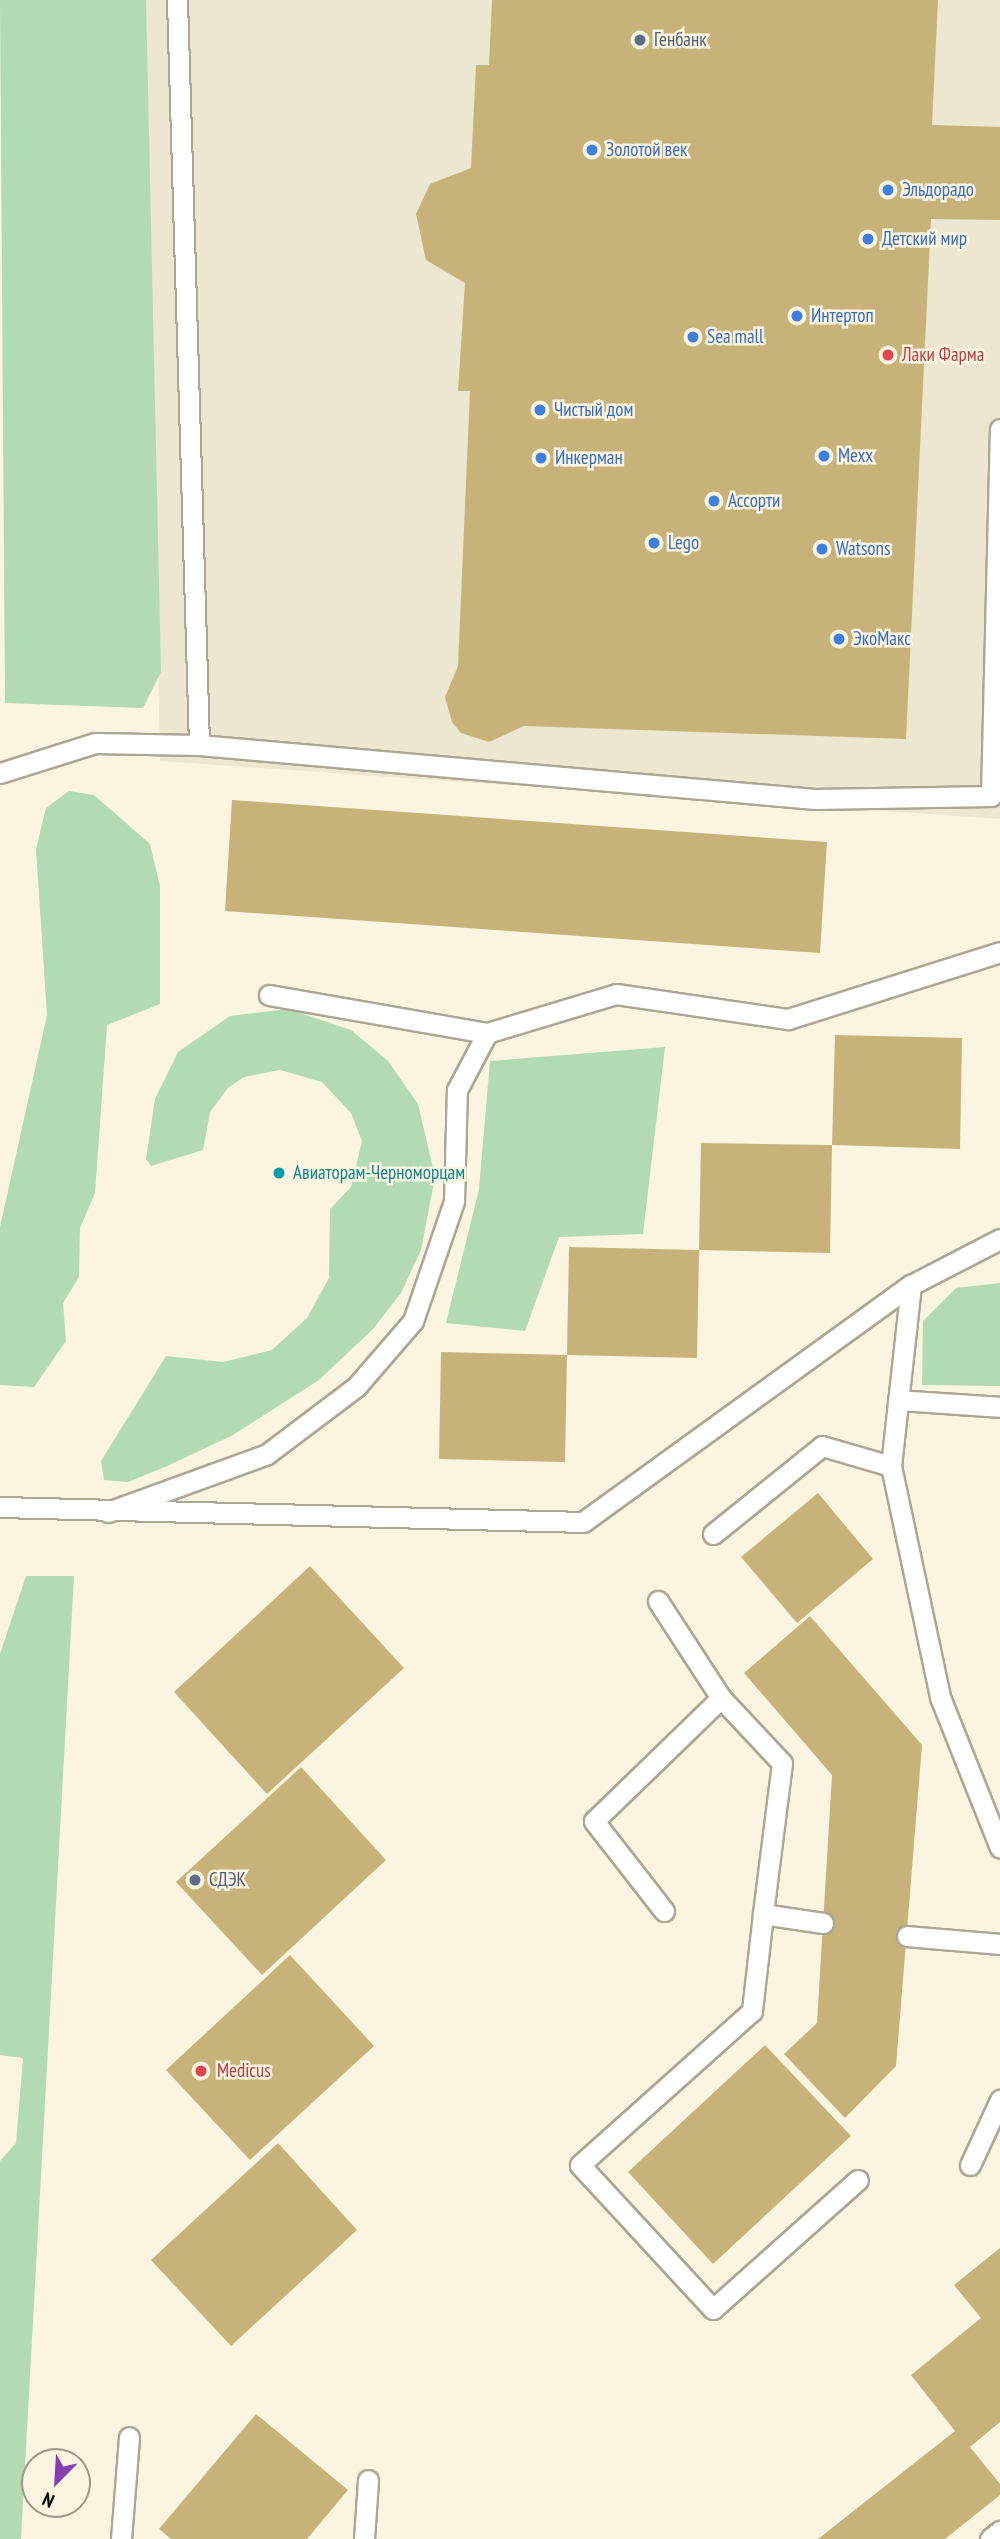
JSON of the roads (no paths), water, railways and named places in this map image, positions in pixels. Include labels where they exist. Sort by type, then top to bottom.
[{"type":"lane","points":[[177,0],[199,745]]},
{"type":"lane","points":[[0,773],[95,743],[199,745],[815,799],[991,796],[1000,429]]},
{"type":"lane","points":[[269,995],[488,1033],[616,994],[788,1019],[1000,952]]},
{"type":"lane","points":[[108,1512],[267,1454],[356,1387],[413,1321],[454,1200],[457,1090],[488,1033]]},
{"type":"lane","points":[[0,1507],[108,1512],[271,1511],[583,1522],[911,1285],[1000,1239]]},
{"type":"lane","points":[[911,1285],[891,1466],[940,1697],[1000,1848]]},
{"type":"lane","points":[[898,1400],[1000,1407]]},
{"type":"lane","points":[[713,1534],[822,1446],[891,1466]]},
{"type":"lane","points":[[658,1601],[721,1698],[782,1763],[752,2011],[580,2165],[713,2309],[858,2180]]},
{"type":"lane","points":[[664,1911],[594,1821],[721,1698]]},
{"type":"lane","points":[[763,1913],[823,1923]]},
{"type":"lane","points":[[907,1936],[1000,1944]]},
{"type":"lane","points":[[970,2165],[1000,2100]]},
{"type":"lane","points":[[121,2539],[129,2437]]},
{"type":"lane","points":[[364,2539],[368,2480]]},
{"type":"lane","points":[[990,2539],[1000,2531]]},
{"type":"place","name":"Генбанк","points":[[640,40]]},
{"type":"place","name":"Золотой век","points":[[592,150]]},
{"type":"place","name":"Эльдорадо","points":[[888,190]]},
{"type":"place","name":"Детский мир","points":[[868,239]]},
{"type":"place","name":"Интертоп","points":[[797,316]]},
{"type":"place","name":"Sea mall","points":[[693,337]]},
{"type":"place","name":"Лаки Фарма","points":[[888,355]]},
{"type":"place","name":"Чистый дом","points":[[540,410]]},
{"type":"place","name":"Mexx","points":[[824,456]]},
{"type":"place","name":"Инкерман","points":[[541,458]]},
{"type":"place","name":"Ассорти","points":[[714,501]]},
{"type":"place","name":"Lego","points":[[654,543]]},
{"type":"place","name":"Watsons","points":[[822,549]]},
{"type":"place","name":"ЭкоМакс","points":[[839,639]]},
{"type":"place","name":"Авиаторам-Черноморцам","points":[[279,1173]]},
{"type":"place","name":"СДЭК","points":[[195,1880]]},
{"type":"place","name":"Medicus","points":[[201,2071]]}]
